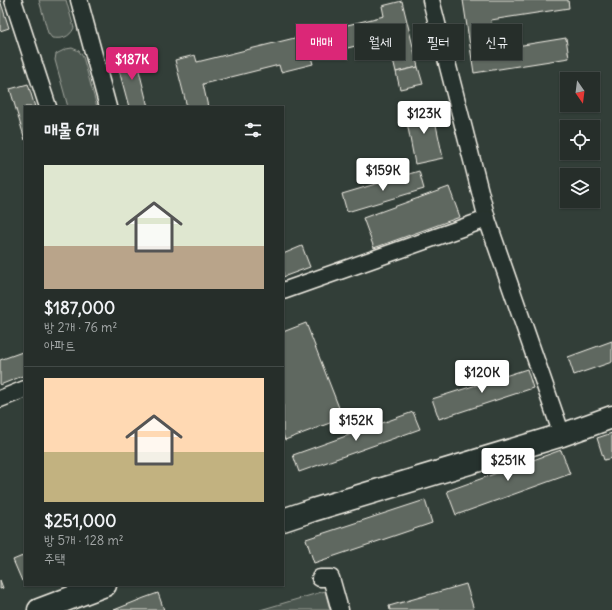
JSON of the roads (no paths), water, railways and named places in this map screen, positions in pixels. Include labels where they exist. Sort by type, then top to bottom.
[{"type":"highway","points":[[284,520],[562,434],[612,417]]},
{"type":"highway","points":[[38,610],[102,586]]},
{"type":"street","points":[[13,0],[48,106]]},
{"type":"street","points":[[79,0],[108,106]]},
{"type":"street","points":[[431,0],[487,220],[562,434]]},
{"type":"street","points":[[284,291],[487,220]]},
{"type":"street","points":[[0,399],[24,390]]},
{"type":"street","points":[[320,578],[331,578],[340,610]]}]
